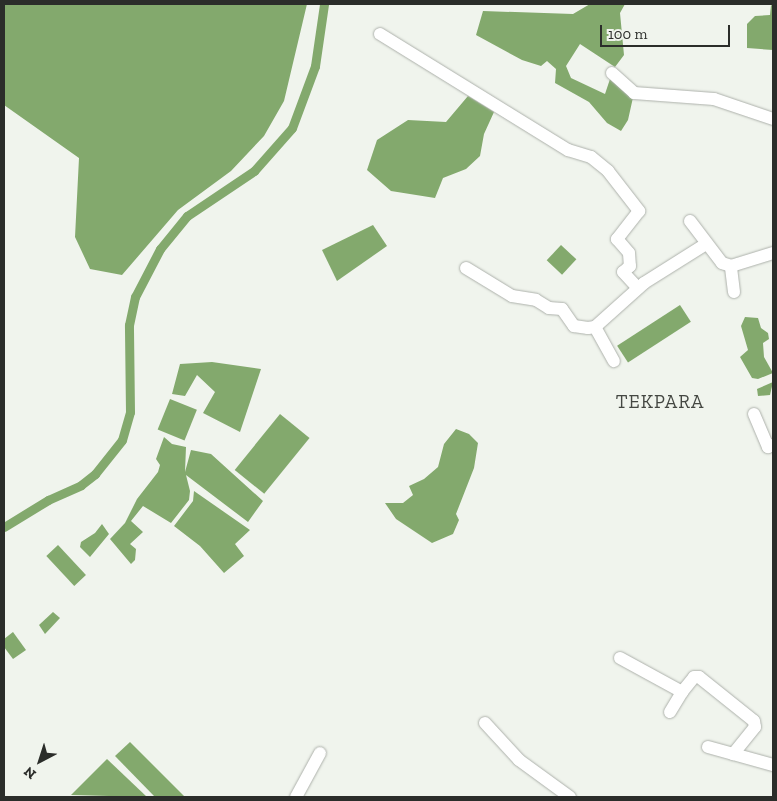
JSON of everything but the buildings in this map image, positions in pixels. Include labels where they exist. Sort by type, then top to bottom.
[{"type":"street","points":[[380,34],[568,150],[590,157],[608,171],[639,212],[617,239],[629,253],[630,266],[623,272],[638,288]]},
{"type":"street","points":[[612,74],[634,93],[714,99],[773,119]]},
{"type":"street","points":[[690,221],[722,263],[731,266],[773,253]]},
{"type":"street","points":[[466,268],[512,296],[523,300],[536,300],[548,308],[562,309],[578,328],[595,327],[638,288],[706,244]]},
{"type":"street","points":[[731,266],[734,292]]},
{"type":"street","points":[[595,327],[614,361]]},
{"type":"street","points":[[754,414],[768,447],[773,445]]},
{"type":"street","points":[[620,658],[682,692]]},
{"type":"street","points":[[670,712],[694,677],[699,677],[754,721],[755,726],[733,754]]},
{"type":"street","points":[[485,723],[519,760],[570,797]]},
{"type":"street","points":[[708,747],[773,765]]},
{"type":"street","points":[[296,797],[320,753]]},
{"type":"shaded area","points":[[4,4],[307,4],[284,101],[264,136],[231,171],[178,210],[122,275],[90,269],[75,237],[79,158],[4,105]]},
{"type":"shaded area","points":[[590,4],[625,4],[620,13],[624,55],[615,67],[580,44],[566,66],[571,78],[605,94],[612,73],[634,93],[628,120],[621,131],[607,123],[589,102],[555,83],[556,69],[547,61],[541,66],[522,60],[476,35],[483,11],[573,14]]},
{"type":"shaded area","points":[[771,5],[773,6],[773,50],[747,48],[747,24],[755,16],[770,15]]},
{"type":"shaded area","points":[[468,96],[494,112],[484,134],[480,156],[466,169],[443,178],[435,198],[391,191],[367,170],[377,140],[408,120],[446,122]]},
{"type":"shaded area","points":[[373,225],[387,246],[337,281],[322,250]]},
{"type":"shaded area","points":[[561,245],[576,259],[562,275],[547,260]]},
{"type":"shaded area","points":[[680,305],[691,322],[628,363],[617,346]]},
{"type":"shaded area","points":[[745,317],[758,318],[761,328],[768,333],[769,339],[763,343],[764,357],[773,373],[758,379],[752,378],[740,357],[748,350],[741,326]]},
{"type":"shaded area","points":[[212,362],[261,369],[240,432],[203,413],[215,392],[197,375],[185,396],[172,394],[180,364]]},
{"type":"shaded area","points":[[773,382],[770,395],[758,396],[757,389]]},
{"type":"shaded area","points":[[170,399],[197,410],[185,440],[158,430]]},
{"type":"shaded area","points":[[280,414],[310,438],[264,494],[235,470]]},
{"type":"shaded area","points":[[456,429],[469,434],[478,443],[474,468],[456,514],[459,520],[453,534],[432,543],[396,519],[385,503],[403,503],[413,495],[409,486],[424,479],[438,467],[444,444]]},
{"type":"shaded area","points":[[164,437],[172,444],[186,447],[185,472],[191,450],[211,454],[263,501],[248,522],[186,475],[190,491],[189,500],[171,523],[143,506],[131,521],[143,532],[130,544],[136,549],[135,560],[131,564],[110,539],[125,523],[137,499],[158,472],[160,465],[156,459]]},
{"type":"shaded area","points":[[194,491],[250,530],[235,544],[244,556],[224,573],[200,546],[174,526],[193,501]]},
{"type":"shaded area","points":[[102,524],[109,534],[90,557],[80,547],[81,542],[95,533]]},
{"type":"shaded area","points":[[58,545],[86,575],[74,586],[46,556]]},
{"type":"shaded area","points":[[53,612],[60,618],[45,634],[39,625]]},
{"type":"shaded area","points":[[13,632],[26,650],[13,659],[4,647],[4,639]]},
{"type":"shaded area","points":[[130,742],[185,797],[155,797],[115,756]]},
{"type":"shaded area","points":[[107,759],[147,797],[71,795]]},
{"type":"waterway","points":[[4,527],[48,500],[81,485],[95,474],[122,440],[130,412],[129,325],[135,297],[160,249],[187,216],[254,171],[292,128],[315,66],[324,4]]},
{"type":"district","name":"TEKPARA","points":[[660,402]]}]
